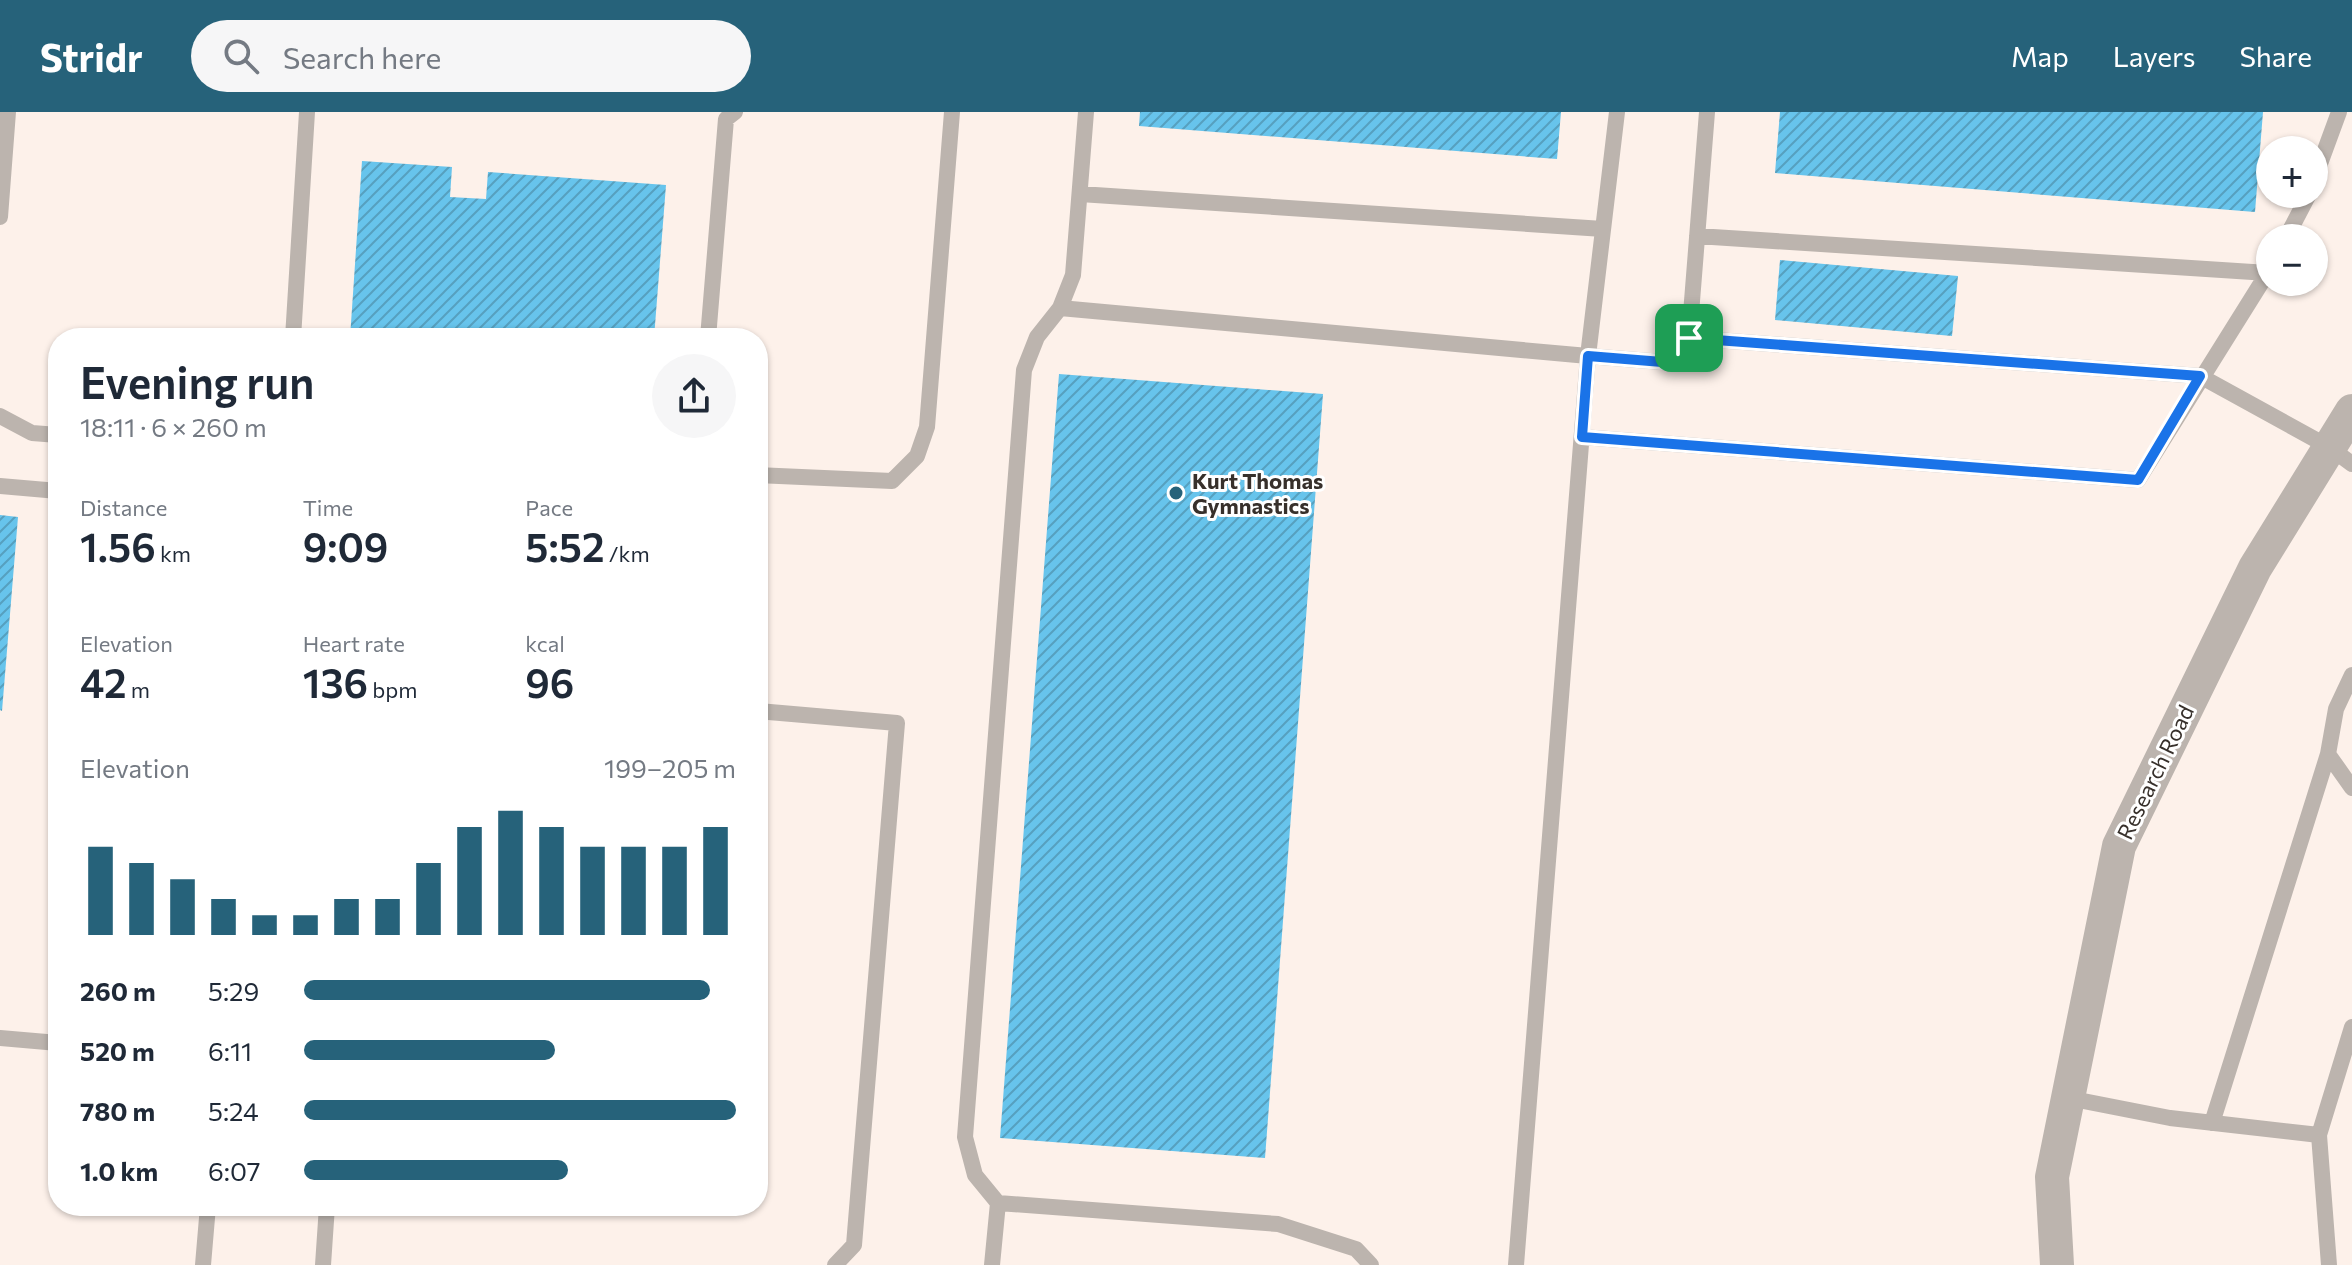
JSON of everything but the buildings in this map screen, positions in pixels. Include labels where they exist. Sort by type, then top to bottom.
[{"type":"street","name":"Research Road","points":[[2057,1265],[2052,1177],[2119,846],[2255,568],[2341,456],[2352,411]]},
{"type":"lane","points":[[0,217],[8,112]]},
{"type":"lane","points":[[294,328],[307,112]]},
{"type":"lane","points":[[709,328],[726,119],[735,112]]},
{"type":"lane","points":[[768,475],[892,481],[917,456],[927,427],[952,112]]},
{"type":"lane","points":[[992,1265],[998,1203],[975,1175],[965,1137],[1024,370],[1037,337],[1060,308],[1073,275],[1086,112]]},
{"type":"lane","points":[[1516,1265],[1588,356],[1617,112]]},
{"type":"lane","points":[[1060,308],[1687,364],[1707,112]]},
{"type":"lane","points":[[2328,142],[2339,112]]},
{"type":"lane","points":[[1080,194],[1603,229]]},
{"type":"lane","points":[[1697,236],[2256,270]]},
{"type":"lane","points":[[1582,437],[2138,480],[2200,376],[2256,291]]},
{"type":"lane","points":[[1689,338],[2200,376],[2341,456]]},
{"type":"lane","points":[[0,416],[32,433],[48,434]]},
{"type":"lane","points":[[0,486],[48,490]]},
{"type":"lane","points":[[2212,1123],[2328,754],[2336,709],[2352,675]]},
{"type":"lane","points":[[768,712],[897,723],[854,1245],[835,1265]]},
{"type":"lane","points":[[2328,754],[2352,788]]},
{"type":"lane","points":[[2329,1265],[2319,1135],[2352,1027]]},
{"type":"lane","points":[[0,1038],[48,1042]]},
{"type":"lane","points":[[2068,1098],[2212,1123],[2319,1135]]},
{"type":"lane","points":[[998,1203],[1278,1224],[1356,1249],[1371,1265]]},
{"type":"lane","points":[[203,1265],[207,1216]]},
{"type":"lane","points":[[323,1265],[326,1216]]},
{"type":"place","name":"Kurt Thomas Gymnastics","points":[[1176,493]]},
{"type":"route","points":[[1689,338],[2200,376],[2138,480],[1582,437],[1588,356],[1687,364],[1689,338]]}]
